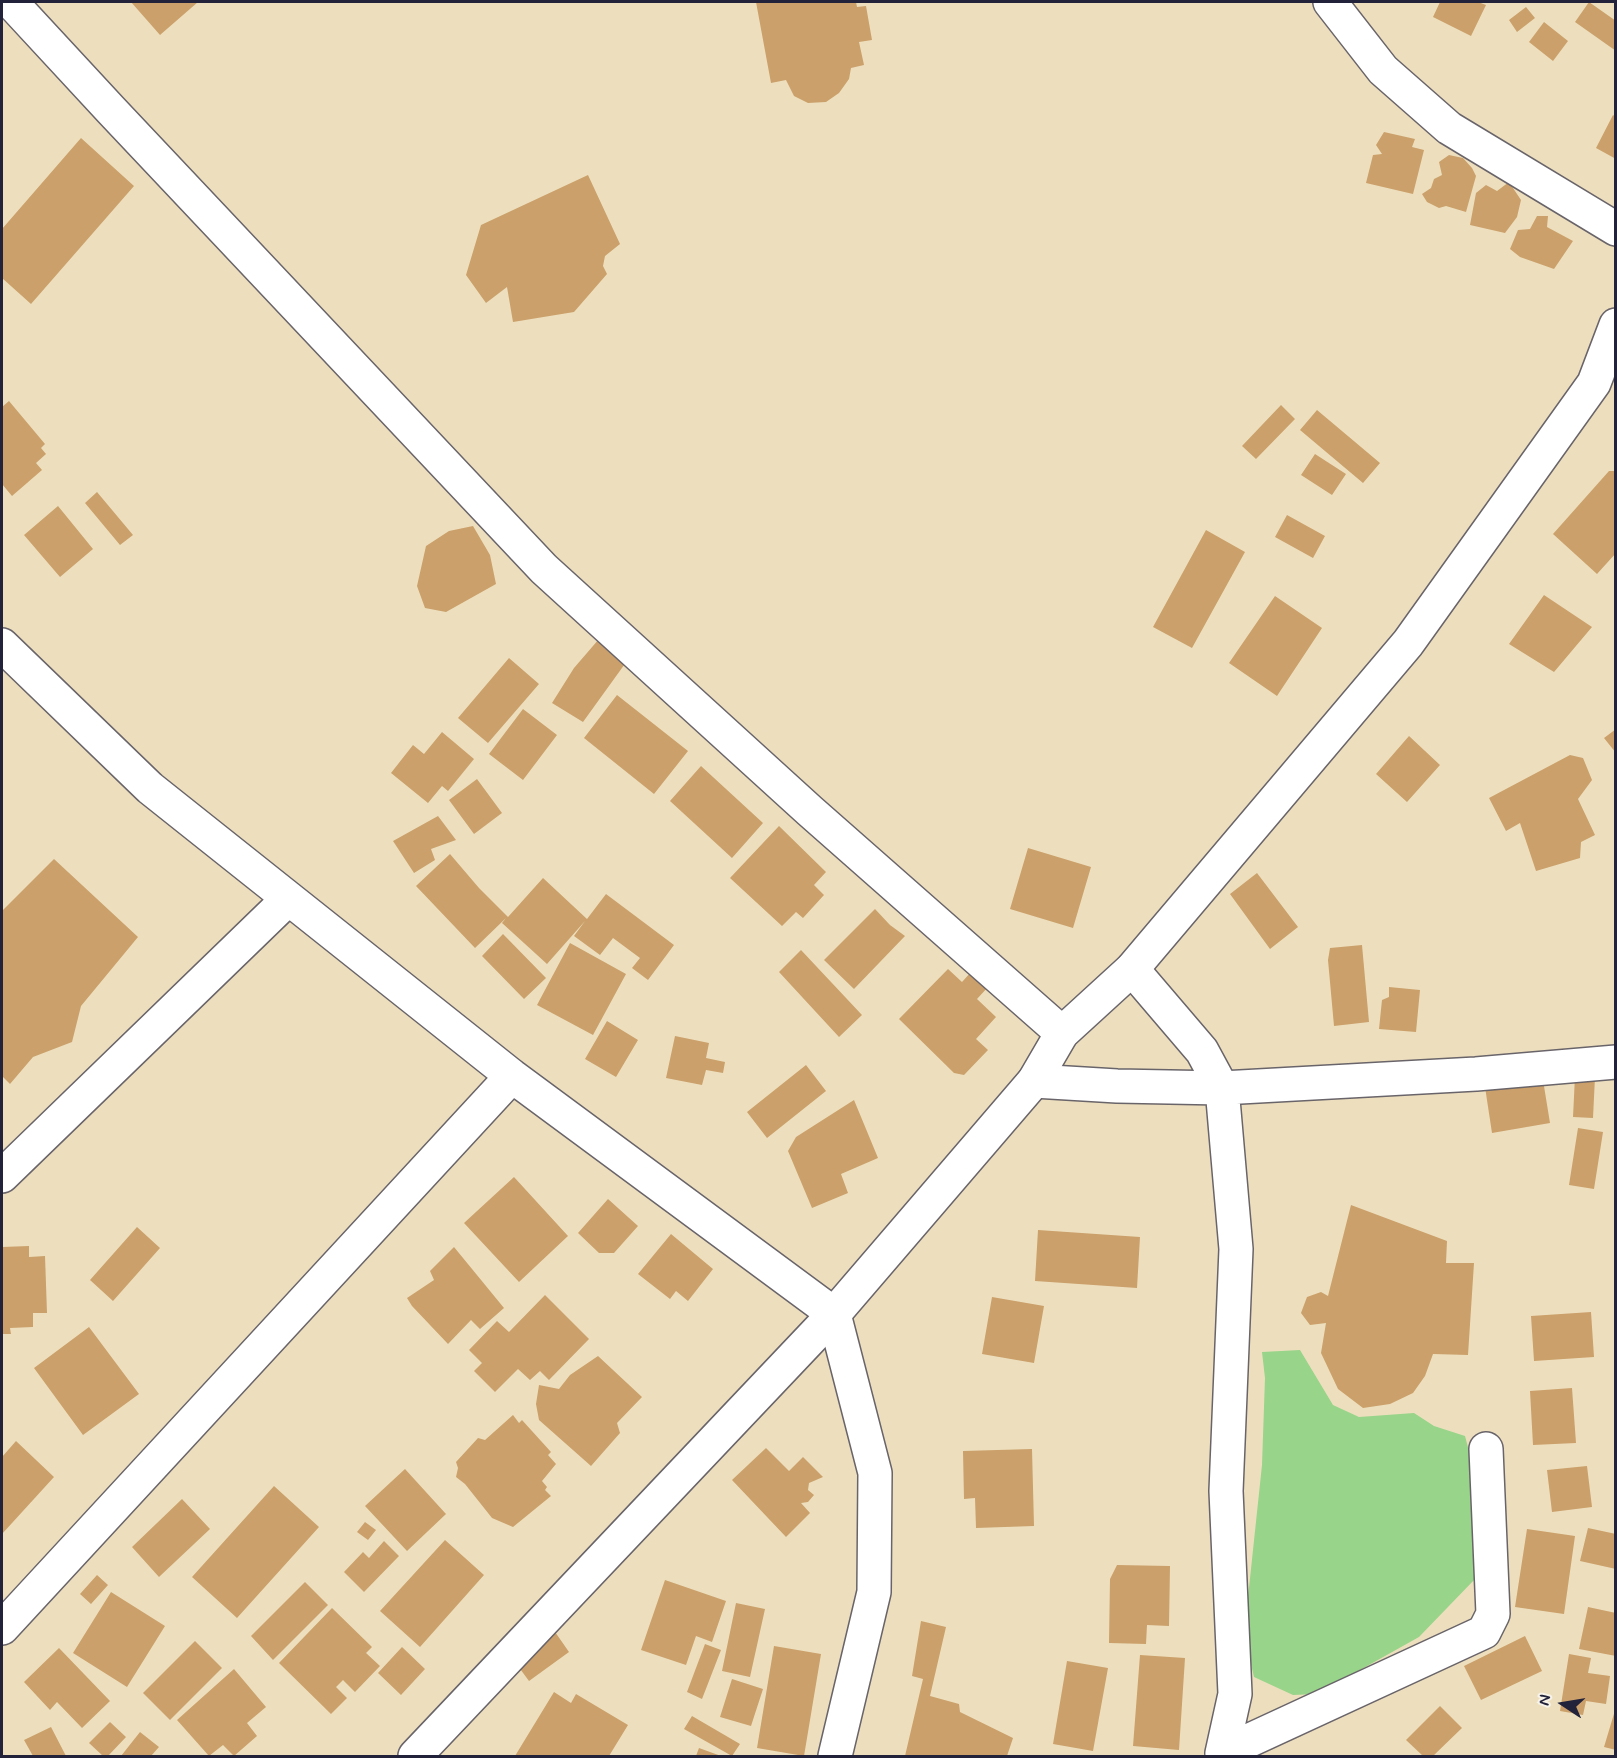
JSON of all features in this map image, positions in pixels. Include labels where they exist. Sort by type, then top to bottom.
[{"type":"street","points":[[11,2],[543,569],[810,811],[1062,1033]]},
{"type":"street","points":[[1330,2],[1383,70],[1449,128],[1616,229]]},
{"type":"street","points":[[415,1756],[834,1314],[1034,1081],[1062,1033],[1132,969],[1408,643],[1594,383],[1616,325]]},
{"type":"street","points":[[2,645],[150,788],[288,899],[512,1076],[834,1314],[875,1473],[874,1592],[835,1756]]},
{"type":"street","points":[[2,1176],[288,899]]},
{"type":"street","points":[[1132,969],[1202,1051],[1222,1088],[1236,1249],[1226,1491],[1235,1694],[1224,1755]]},
{"type":"street","points":[[1034,1081],[1117,1086],[1222,1088],[1476,1074],[1616,1062]]},
{"type":"street","points":[[2,1628],[512,1076]]},
{"type":"street","points":[[1224,1755],[1484,1632],[1493,1614],[1486,1449]]},
{"type":"green space","points":[[1300,1350],[1333,1405],[1359,1417],[1414,1413],[1434,1426],[1465,1436],[1475,1474],[1475,1579],[1419,1637],[1317,1694],[1293,1695],[1254,1677],[1244,1635],[1262,1465],[1265,1378],[1262,1352]]},
{"type":"building","points":[[131,2],[198,2],[160,35]]},
{"type":"building","points":[[756,2],[856,2],[857,7],[866,6],[872,40],[859,42],[864,65],[851,68],[849,79],[839,93],[826,102],[808,103],[794,96],[786,80],[771,83]]},
{"type":"building","points":[[1440,2],[1478,2],[1486,5],[1471,36],[1433,17]]},
{"type":"building","points":[[1589,2],[1616,21],[1616,51],[1575,22]]},
{"type":"building","points":[[1526,7],[1535,18],[1517,32],[1509,20]]},
{"type":"building","points":[[1544,22],[1568,41],[1553,61],[1529,42]]},
{"type":"building","points":[[1613,115],[1616,117],[1616,159],[1596,148]]},
{"type":"building","points":[[1384,132],[1415,139],[1412,147],[1424,150],[1413,194],[1366,183],[1373,155],[1382,154],[1376,145]]},
{"type":"building","points":[[81,138],[134,186],[31,304],[2,278],[2,229]]},
{"type":"building","points":[[1449,155],[1463,158],[1476,176],[1466,212],[1446,206],[1439,208],[1427,202],[1422,194],[1431,188],[1434,179],[1442,175],[1439,162]]},
{"type":"building","points":[[588,175],[620,244],[605,256],[603,266],[607,274],[574,312],[513,322],[507,287],[486,303],[466,275],[481,225]]},
{"type":"building","points":[[1509,182],[1521,200],[1517,217],[1505,233],[1470,225],[1476,193],[1486,185],[1497,191]]},
{"type":"building","points":[[1537,216],[1548,216],[1547,227],[1573,241],[1554,269],[1520,257],[1510,249],[1518,230],[1530,229]]},
{"type":"building","points":[[9,401],[45,444],[41,448],[46,454],[36,463],[42,470],[12,496],[2,484],[2,407]]},
{"type":"building","points":[[1281,405],[1295,419],[1256,459],[1242,446]]},
{"type":"building","points":[[1317,410],[1380,463],[1363,483],[1300,430]]},
{"type":"building","points":[[1315,454],[1346,474],[1332,495],[1301,475]]},
{"type":"building","points":[[1609,471],[1616,471],[1616,553],[1597,574],[1553,534]]},
{"type":"building","points":[[97,492],[133,535],[120,545],[85,503]]},
{"type":"building","points":[[58,506],[93,549],[60,577],[24,535]]},
{"type":"building","points":[[1287,515],[1325,536],[1313,558],[1275,537]]},
{"type":"building","points":[[473,526],[490,555],[496,584],[446,612],[425,608],[417,586],[426,546],[449,531]]},
{"type":"building","points":[[1206,530],[1245,552],[1192,648],[1153,627]]},
{"type":"building","points":[[1544,595],[1592,627],[1554,672],[1509,644]]},
{"type":"building","points":[[1275,596],[1322,628],[1277,696],[1229,663]]},
{"type":"building","points":[[599,639],[627,661],[583,722],[552,703],[574,668]]},
{"type":"building","points":[[509,658],[539,684],[488,743],[458,718]]},
{"type":"building","points":[[617,695],[688,751],[654,794],[584,738]]},
{"type":"building","points":[[523,709],[557,735],[523,780],[489,754]]},
{"type":"building","points":[[1616,729],[1616,753],[1604,738]]},
{"type":"building","points":[[442,732],[474,759],[448,791],[442,786],[428,803],[391,773],[413,745],[424,754]]},
{"type":"building","points":[[1409,736],[1440,765],[1407,802],[1376,774]]},
{"type":"building","points":[[1570,755],[1583,758],[1592,780],[1578,799],[1595,835],[1581,842],[1580,858],[1536,871],[1520,823],[1506,831],[1489,798]]},
{"type":"building","points":[[701,766],[763,823],[732,858],[670,801]]},
{"type":"building","points":[[477,779],[502,813],[474,834],[449,800]]},
{"type":"building","points":[[438,816],[456,840],[431,849],[435,860],[414,873],[393,841]]},
{"type":"building","points":[[779,826],[826,872],[814,885],[824,895],[803,918],[796,912],[782,926],[730,878]]},
{"type":"building","points":[[1028,848],[1091,867],[1073,928],[1010,909]]},
{"type":"building","points":[[450,854],[508,917],[543,878],[587,919],[606,894],[674,945],[648,980],[632,968],[640,958],[613,938],[600,955],[574,936],[585,921],[547,964],[502,923],[506,918],[475,948],[416,886]]},
{"type":"building","points":[[54,859],[138,937],[81,1006],[72,1042],[33,1057],[10,1084],[2,1076],[2,911]]},
{"type":"building","points":[[1257,873],[1298,927],[1270,949],[1230,894]]},
{"type":"building","points":[[875,909],[890,925],[905,936],[854,989],[824,960]]},
{"type":"building","points":[[503,934],[546,978],[524,999],[482,956]]},
{"type":"building","points":[[570,943],[626,974],[593,1035],[537,1005]]},
{"type":"building","points":[[1362,945],[1369,1022],[1334,1026],[1328,960],[1330,948]]},
{"type":"building","points":[[801,950],[862,1015],[839,1037],[779,972]]},
{"type":"building","points":[[948,969],[962,982],[972,971],[988,987],[977,999],[996,1017],[976,1039],[988,1050],[964,1075],[954,1073],[899,1019]]},
{"type":"building","points":[[1389,987],[1420,990],[1416,1032],[1379,1029],[1382,1000],[1389,997]]},
{"type":"building","points":[[607,1021],[638,1040],[616,1077],[585,1059]]},
{"type":"building","points":[[675,1036],[709,1043],[706,1058],[725,1062],[723,1073],[706,1070],[702,1085],[666,1078]]},
{"type":"building","points":[[806,1065],[826,1091],[767,1138],[747,1112]]},
{"type":"building","points":[[1575,1076],[1595,1077],[1593,1118],[1573,1117]]},
{"type":"building","points":[[1543,1080],[1550,1123],[1492,1133],[1485,1087]]},
{"type":"building","points":[[854,1100],[878,1158],[841,1174],[848,1193],[812,1208],[788,1151],[796,1137]]},
{"type":"building","points":[[1578,1128],[1603,1132],[1594,1189],[1569,1185]]},
{"type":"building","points":[[514,1177],[568,1236],[519,1282],[464,1223]]},
{"type":"building","points":[[608,1199],[638,1226],[614,1253],[599,1253],[578,1233]]},
{"type":"building","points":[[1351,1205],[1447,1241],[1446,1263],[1474,1263],[1468,1355],[1433,1354],[1425,1376],[1413,1393],[1390,1404],[1363,1408],[1338,1389],[1321,1353],[1326,1323],[1310,1325],[1301,1313],[1307,1297],[1321,1292],[1328,1296]]},
{"type":"building","points":[[137,1227],[160,1248],[113,1301],[90,1280]]},
{"type":"building","points":[[1038,1230],[1140,1237],[1137,1288],[1035,1281]]},
{"type":"building","points":[[671,1234],[713,1269],[688,1301],[676,1291],[670,1299],[638,1274]]},
{"type":"building","points":[[29,1246],[29,1257],[45,1256],[47,1313],[33,1313],[33,1327],[10,1328],[11,1334],[2,1334],[2,1247]]},
{"type":"building","points":[[454,1247],[504,1308],[480,1329],[471,1320],[448,1344],[407,1298],[434,1280],[430,1271]]},
{"type":"building","points":[[545,1295],[589,1339],[549,1380],[540,1371],[530,1380],[518,1369],[495,1392],[474,1371],[482,1363],[469,1350],[497,1321],[509,1332]]},
{"type":"building","points":[[992,1297],[1044,1306],[1034,1363],[982,1354]]},
{"type":"building","points":[[1591,1312],[1594,1357],[1534,1361],[1531,1316]]},
{"type":"building","points":[[89,1327],[139,1394],[83,1435],[34,1368]]},
{"type":"building","points":[[598,1356],[642,1397],[617,1423],[620,1433],[591,1466],[539,1420],[536,1404],[539,1385],[559,1389],[570,1375]]},
{"type":"building","points":[[1572,1388],[1576,1443],[1533,1445],[1530,1391]]},
{"type":"building","points":[[513,1415],[519,1423],[522,1420],[551,1452],[548,1455],[556,1464],[542,1481],[547,1487],[545,1490],[551,1496],[513,1527],[492,1518],[465,1484],[456,1477],[458,1468],[456,1462],[478,1438],[485,1440]]},
{"type":"building","points":[[16,1441],[54,1477],[2,1534],[2,1457]]},
{"type":"building","points":[[766,1448],[789,1471],[803,1457],[823,1477],[809,1483],[808,1490],[814,1495],[808,1502],[801,1503],[810,1513],[786,1537],[732,1480]]},
{"type":"building","points":[[1032,1449],[1034,1526],[976,1528],[975,1498],[964,1499],[963,1451]]},
{"type":"building","points":[[1587,1466],[1592,1507],[1552,1512],[1547,1470]]},
{"type":"building","points":[[405,1469],[446,1514],[407,1551],[365,1506]]},
{"type":"building","points":[[274,1486],[319,1527],[237,1618],[192,1577]]},
{"type":"building","points":[[182,1499],[210,1529],[159,1577],[132,1547]]},
{"type":"building","points":[[365,1522],[376,1530],[368,1540],[357,1532]]},
{"type":"building","points":[[1588,1528],[1616,1534],[1616,1569],[1580,1561]]},
{"type":"building","points":[[1527,1529],[1575,1536],[1564,1614],[1515,1607]]},
{"type":"building","points":[[445,1540],[484,1575],[420,1647],[380,1611]]},
{"type":"building","points":[[384,1541],[399,1556],[364,1592],[344,1572],[363,1552],[369,1558]]},
{"type":"building","points":[[1117,1565],[1170,1566],[1169,1626],[1147,1625],[1146,1644],[1109,1643],[1110,1579]]},
{"type":"building","points":[[97,1575],[108,1585],[91,1604],[80,1594]]},
{"type":"building","points":[[665,1580],[726,1601],[712,1642],[696,1636],[686,1665],[641,1650]]},
{"type":"building","points":[[305,1582],[328,1605],[273,1660],[251,1636]]},
{"type":"building","points":[[111,1592],[165,1626],[127,1687],[73,1653]]},
{"type":"building","points":[[736,1603],[765,1609],[750,1677],[722,1671]]},
{"type":"building","points":[[1588,1607],[1616,1613],[1616,1656],[1579,1649]]},
{"type":"building","points":[[332,1608],[372,1647],[366,1653],[380,1666],[355,1692],[343,1680],[336,1687],[347,1698],[331,1714],[279,1663]]},
{"type":"building","points":[[921,1621],[946,1627],[930,1696],[959,1704],[960,1712],[1013,1738],[1007,1756],[905,1756],[923,1679],[912,1676]]},
{"type":"building","points":[[553,1629],[569,1652],[529,1681],[512,1658]]},
{"type":"building","points":[[1525,1636],[1542,1671],[1481,1700],[1464,1666]]},
{"type":"building","points":[[195,1641],[222,1668],[170,1720],[143,1693]]},
{"type":"building","points":[[705,1644],[721,1650],[702,1699],[687,1692]]},
{"type":"building","points":[[774,1646],[821,1654],[804,1756],[757,1748]]},
{"type":"building","points":[[402,1647],[425,1669],[401,1695],[378,1673]]},
{"type":"building","points":[[59,1648],[110,1701],[82,1728],[57,1702],[50,1710],[24,1682]]},
{"type":"building","points":[[1569,1654],[1591,1658],[1588,1673],[1610,1676],[1606,1704],[1586,1701],[1583,1715],[1560,1711]]},
{"type":"building","points":[[1140,1655],[1185,1658],[1179,1750],[1133,1746]]},
{"type":"building","points":[[1067,1661],[1108,1668],[1093,1751],[1053,1744]]},
{"type":"building","points":[[234,1669],[266,1707],[247,1723],[257,1736],[234,1756],[223,1745],[209,1756],[177,1720]]},
{"type":"building","points":[[732,1679],[763,1689],[751,1726],[720,1717]]},
{"type":"building","points":[[554,1692],[571,1703],[576,1694],[628,1725],[609,1756],[515,1756]]},
{"type":"building","points":[[1440,1706],[1462,1728],[1433,1756],[1423,1756],[1406,1740]]},
{"type":"building","points":[[1616,1707],[1616,1750],[1604,1747]]},
{"type":"building","points":[[692,1716],[740,1744],[732,1756],[684,1729]]},
{"type":"building","points":[[110,1722],[126,1737],[108,1756],[103,1756],[89,1743]]},
{"type":"building","points":[[51,1727],[66,1756],[33,1756],[24,1740]]},
{"type":"building","points":[[140,1732],[159,1747],[151,1756],[121,1756]]},
{"type":"building","points":[[699,1748],[721,1756],[696,1756]]}]
